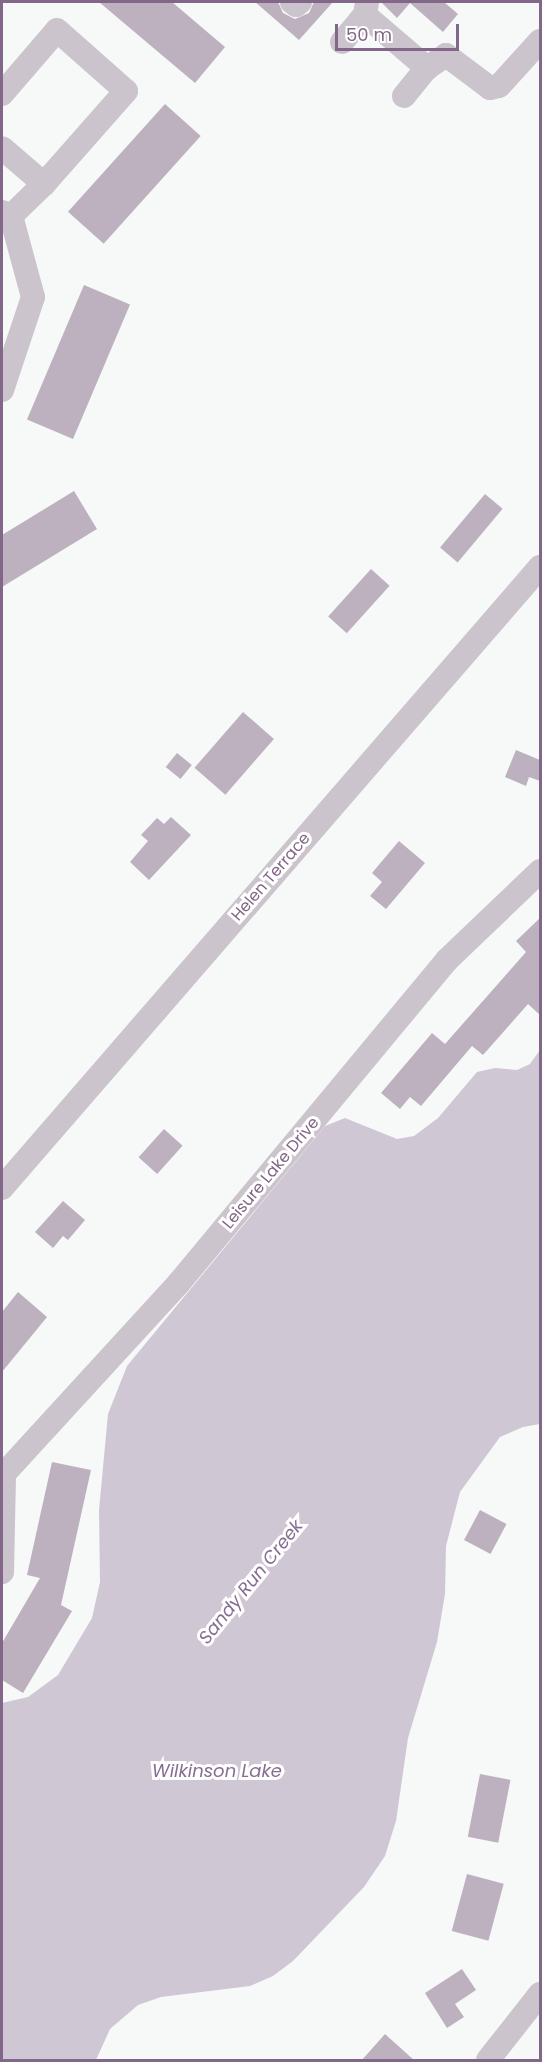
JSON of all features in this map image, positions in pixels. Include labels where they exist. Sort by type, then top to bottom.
[{"type":"street","points":[[292,2],[296,5],[300,2]]},
{"type":"street","points":[[342,42],[366,8],[427,68]]},
{"type":"street","points":[[2,94],[57,30],[126,91],[44,184],[6,214],[33,297],[2,390]]},
{"type":"street","points":[[404,96],[427,68],[446,55],[490,88],[510,76],[540,41]]},
{"type":"street","points":[[2,148],[44,184]]},
{"type":"street","name":"Helen Terrace","points":[[2,1188],[540,567]]},
{"type":"street","name":"Leisure Lake Drive","points":[[3,1475],[178,1284],[447,960],[540,871]]},
{"type":"street","points":[[2,1572],[3,1475]]},
{"type":"street","points":[[488,2061],[540,1994]]},
{"type":"water","name":"Wilkinson Lake","points":[[540,1050],[540,1424],[523,1427],[500,1437],[460,1492],[446,1546],[445,1594],[437,1642],[408,1738],[396,1821],[385,1856],[364,1887],[293,1961],[273,1976],[250,1986],[161,1997],[138,2005],[110,2029],[96,2060],[2,2060],[2,1703],[28,1697],[58,1675],[92,1618],[100,1582],[99,1510],[108,1414],[127,1366],[325,1126],[345,1118],[397,1139],[414,1136],[438,1118],[477,1072],[495,1068],[517,1070],[530,1064]]},
{"type":"building","points":[[99,2],[172,2],[225,47],[195,83]]},
{"type":"building","points":[[255,2],[278,2],[283,13],[295,19],[309,13],[314,2],[333,2],[299,40]]},
{"type":"building","points":[[381,2],[444,2],[458,14],[443,32],[410,3],[397,18]]},
{"type":"building","points":[[165,104],[201,136],[104,244],[68,212]]},
{"type":"building","points":[[84,285],[130,305],[73,439],[27,419]]},
{"type":"building","points":[[74,491],[97,529],[2,587],[2,535]]},
{"type":"building","points":[[485,494],[503,509],[458,562],[440,548]]},
{"type":"building","points":[[371,569],[390,586],[347,633],[328,617]]},
{"type":"building","points":[[243,712],[274,739],[225,795],[194,768]]},
{"type":"building","points":[[516,750],[540,760],[540,781],[529,777],[526,786],[505,777]]},
{"type":"building","points":[[177,753],[192,765],[180,779],[166,767]]},
{"type":"building","points":[[171,817],[191,835],[149,880],[130,862],[148,841],[141,835],[157,818],[164,824]]},
{"type":"building","points":[[399,841],[425,863],[386,909],[370,896],[382,882],[372,873]]},
{"type":"building","points":[[540,918],[540,1015],[528,1004],[483,1055],[472,1046],[421,1106],[410,1097],[400,1109],[381,1093],[432,1033],[445,1044],[526,952],[516,941]]},
{"type":"building","points":[[164,1129],[183,1146],[157,1174],[139,1157]]},
{"type":"building","points":[[63,1201],[85,1220],[68,1240],[63,1236],[53,1248],[35,1232]]},
{"type":"building","points":[[18,1292],[47,1317],[2,1372],[2,1312]]},
{"type":"building","points":[[52,1462],[91,1470],[61,1605],[72,1611],[23,1693],[2,1680],[2,1643],[40,1578],[27,1575]]},
{"type":"building","points":[[480,1510],[506,1524],[491,1554],[464,1540]]},
{"type":"building","points":[[480,1774],[510,1780],[498,1843],[468,1837]]},
{"type":"building","points":[[467,1874],[504,1884],[488,1941],[452,1931]]},
{"type":"building","points":[[462,1969],[476,1990],[455,2004],[464,2017],[447,2028],[425,1993]]},
{"type":"building","points":[[385,2034],[415,2061],[361,2061]]},
{"type":"water label","name":"Sandy Run Creek","points":[[251,1582]]}]
